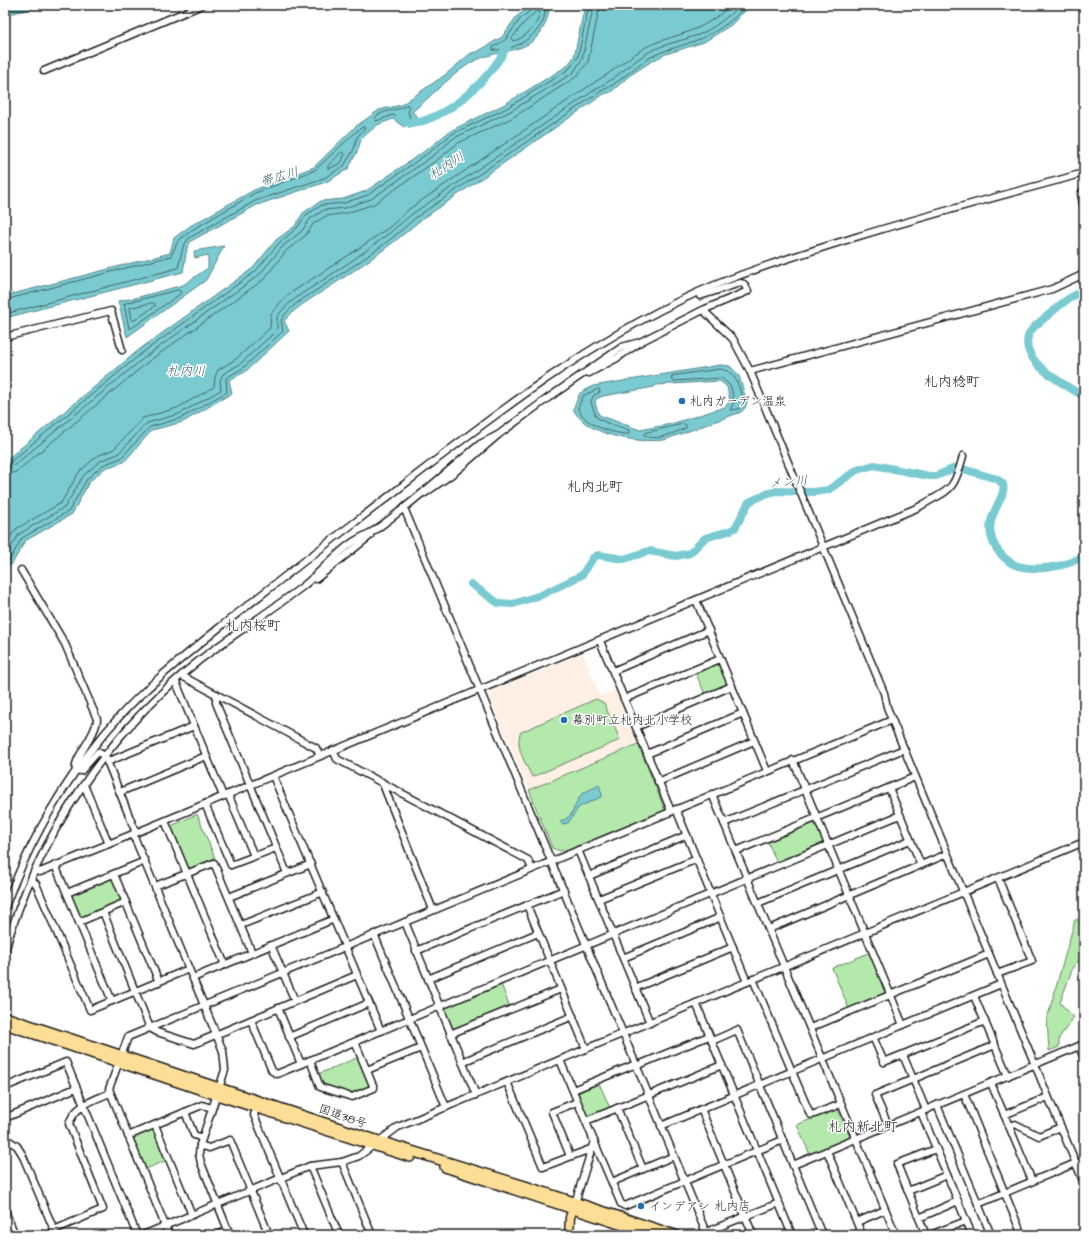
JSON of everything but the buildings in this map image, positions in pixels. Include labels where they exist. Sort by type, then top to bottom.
[{"type":"highway","name":"国道38号","points":[[5,1017],[120,1059],[376,1144],[661,1233],[675,1235]]},
{"type":"highway","name":"国道38号","points":[[5,1024],[120,1059]]},
{"type":"highway","name":"国道38号","points":[[574,1206],[653,1235]]},
{"type":"main road","points":[[568,1235],[570,1217],[574,1206]]},
{"type":"street","points":[[44,71],[202,5]]},
{"type":"street","points":[[5,907],[25,858],[43,822],[76,770],[119,716],[149,685],[285,576],[526,393],[578,358],[643,318],[695,294],[774,262],[905,222],[1084,173]]},
{"type":"street","points":[[1084,190],[1081,194],[1084,207]]},
{"type":"street","points":[[750,371],[1052,289],[1084,274]]},
{"type":"street","points":[[5,951],[15,920],[32,880],[59,824],[84,785],[147,708],[200,660],[304,585],[353,542],[374,531],[404,508],[480,444],[498,435],[622,347],[640,342],[703,310],[748,291],[744,284],[740,283],[698,296],[695,294]]},
{"type":"street","points":[[703,310],[733,340],[750,371],[824,546],[884,693],[892,720],[1084,1183]]},
{"type":"street","points":[[5,337],[111,311],[122,350]]},
{"type":"street","points":[[36,871],[40,872],[165,821],[333,750],[600,641],[919,506],[950,490],[957,478],[963,456]]},
{"type":"street","points":[[404,508],[706,1234],[779,1202]]},
{"type":"street","points":[[21,570],[65,644],[97,719],[95,731],[75,762],[76,770]]},
{"type":"street","points":[[696,600],[767,771]]},
{"type":"street","points":[[612,671],[709,630]]},
{"type":"street","points":[[600,641],[658,782],[686,835],[733,947],[792,1071],[810,1114],[812,1116],[841,1104]]},
{"type":"street","points":[[624,699],[720,659]]},
{"type":"street","points":[[170,668],[179,679],[194,726],[206,756],[254,856]]},
{"type":"street","points":[[179,679],[216,694],[316,748],[320,756]]},
{"type":"street","points":[[636,727],[732,686]]},
{"type":"street","points":[[216,694],[216,703],[287,873]]},
{"type":"street","points":[[647,754],[743,714]]},
{"type":"street","points":[[169,1235],[109,1089],[128,1037],[892,720]]},
{"type":"street","points":[[106,759],[194,726]]},
{"type":"street","points":[[658,782],[754,740]]},
{"type":"street","points":[[724,823],[904,749]]},
{"type":"street","points":[[333,750],[337,759],[528,860],[532,869]]},
{"type":"street","points":[[76,770],[81,771],[98,752],[106,759],[155,886],[217,1034],[226,1063],[218,1092],[202,1138],[199,1154],[201,1164],[229,1233],[217,1235]]},
{"type":"street","points":[[120,792],[206,756]]},
{"type":"street","points":[[793,760],[903,1025]]},
{"type":"street","points":[[273,776],[381,1031]]},
{"type":"street","points":[[736,851],[915,776]]},
{"type":"street","points":[[382,782],[433,910]]},
{"type":"street","points":[[84,785],[109,844]]},
{"type":"street","points":[[889,788],[921,865]]},
{"type":"street","points":[[712,794],[896,1235]]},
{"type":"street","points":[[206,804],[231,865],[276,848]]},
{"type":"street","points":[[250,1020],[272,1071],[277,1074],[900,815]]},
{"type":"street","points":[[165,821],[225,965]]},
{"type":"street","points":[[589,876],[686,835]]},
{"type":"street","points":[[758,903],[910,840]]},
{"type":"street","points":[[143,1235],[310,1166],[342,1162],[359,1156],[398,1127],[1084,842]]},
{"type":"street","points":[[578,850],[650,1023]]},
{"type":"street","points":[[768,929],[947,854]]},
{"type":"street","points":[[598,899],[696,859]]},
{"type":"street","points":[[67,893],[145,861]]},
{"type":"street","points":[[155,886],[214,863],[252,953]]},
{"type":"street","points":[[229,897],[311,864]]},
{"type":"street","points":[[55,865],[112,1001]]},
{"type":"street","points":[[114,874],[159,982]]},
{"type":"street","points":[[997,974],[1032,961],[998,878]]},
{"type":"street","points":[[32,880],[36,884],[90,1010],[189,969]]},
{"type":"street","points":[[416,951],[564,890]]},
{"type":"street","points":[[241,925],[323,892]]},
{"type":"street","points":[[79,922],[126,902]]},
{"type":"street","points":[[527,905],[586,1049]]},
{"type":"street","points":[[103,912],[150,1028],[194,1044],[357,975]]},
{"type":"street","points":[[623,958],[721,918]]},
{"type":"street","points":[[193,978],[334,919]]},
{"type":"street","points":[[405,922],[476,1095]]},
{"type":"street","points":[[428,979],[538,933]]},
{"type":"street","points":[[374,934],[446,1107]]},
{"type":"street","points":[[271,945],[295,1001]]},
{"type":"street","points":[[635,988],[733,947]]},
{"type":"street","points":[[810,1028],[989,954]]},
{"type":"street","points":[[661,1126],[1001,984]]},
{"type":"street","points":[[450,1034],[561,989]]},
{"type":"street","points":[[974,996],[1008,1076]]},
{"type":"street","points":[[289,1037],[369,1003]]},
{"type":"street","points":[[696,1003],[792,1235]]},
{"type":"street","points":[[278,1008],[301,1064]]},
{"type":"street","points":[[462,1062],[573,1016]]},
{"type":"street","points":[[873,1037],[884,1062],[985,1021]]},
{"type":"street","points":[[572,1090],[636,1065],[737,1030],[822,1235]]},
{"type":"street","points":[[310,1060],[320,1086],[352,1097],[374,1088],[355,1042]]},
{"type":"street","points":[[888,1125],[875,1095],[995,1045]]},
{"type":"street","points":[[793,1165],[1081,1045],[1084,1058]]},
{"type":"street","points":[[367,1070],[421,1048]]},
{"type":"street","points":[[903,1055],[913,1079],[936,1149],[972,1235]]},
{"type":"street","points":[[560,1060],[620,1204],[625,1206],[783,1140]]},
{"type":"street","points":[[5,1088],[66,1062],[137,1235]]},
{"type":"street","points":[[586,1121],[722,1065]]},
{"type":"street","points":[[507,1082],[543,1167],[594,1144]]},
{"type":"street","points":[[991,1083],[1032,1181]]},
{"type":"street","points":[[5,1118],[76,1088]]},
{"type":"street","points":[[5,1138],[17,1146],[22,1154],[54,1230],[102,1209],[69,1124],[72,1115],[83,1105],[110,1093]]},
{"type":"street","points":[[964,1094],[1022,1235]]},
{"type":"street","points":[[1004,1115],[1048,1097]]},
{"type":"street","points":[[570,1156],[552,1112],[577,1102]]},
{"type":"street","points":[[257,1104],[254,1115],[304,1235]]},
{"type":"street","points":[[128,1136],[202,1105],[212,1108]]},
{"type":"street","points":[[937,1105],[991,1235]]},
{"type":"street","points":[[617,1108],[643,1169]]},
{"type":"street","points":[[701,1109],[753,1235]]},
{"type":"street","points":[[185,1112],[194,1135],[202,1138]]},
{"type":"street","points":[[1009,1126],[1015,1124],[1039,1136],[1061,1127]]},
{"type":"street","points":[[156,1125],[192,1215]]},
{"type":"street","points":[[200,1145],[209,1148],[230,1140],[269,1235]]},
{"type":"street","points":[[574,1206],[594,1144]]},
{"type":"street","points":[[926,1235],[897,1164],[936,1149]]},
{"type":"street","points":[[827,1151],[862,1235]]},
{"type":"street","points":[[612,1182],[674,1156]]},
{"type":"street","points":[[342,1162],[372,1235]]},
{"type":"street","points":[[978,1204],[1076,1163],[1084,1162]]},
{"type":"street","points":[[310,1166],[339,1235]]},
{"type":"street","points":[[908,1191],[947,1175]]},
{"type":"street","points":[[919,1218],[958,1202]]},
{"type":"street","points":[[857,1222],[885,1210]]},
{"type":"street","points":[[5,1211],[15,1235]]},
{"type":"street","points":[[930,1235],[966,1220]]},
{"type":"shaded area","name":"幕別町立札内北小学校","points":[[583,653],[600,696],[616,690],[638,744],[529,790],[488,695],[491,691]]},
{"type":"green space","points":[[718,663],[728,684],[705,694],[695,672]]},
{"type":"green space","points":[[596,699],[604,703],[620,740],[532,777],[520,749],[519,737],[521,732]]},
{"type":"green space","points":[[638,744],[665,810],[566,851],[565,849],[560,851],[552,848],[529,790]]},
{"type":"green space","points":[[197,814],[215,858],[190,868],[188,867],[171,826]]},
{"type":"green space","points":[[815,821],[824,844],[777,863],[767,840]]},
{"type":"green space","points":[[112,878],[122,901],[82,917],[80,916],[71,895]]},
{"type":"green space","points":[[1084,919],[1084,956],[1073,967],[1060,1003],[1074,1017],[1059,1038],[1059,1047],[1049,1051],[1047,1019],[1075,920]]},
{"type":"green space","points":[[871,952],[887,992],[849,1009],[832,968]]},
{"type":"green space","points":[[501,984],[510,1007],[454,1030],[452,1029],[444,1009],[445,1008]]},
{"type":"green space","points":[[359,1057],[370,1085],[369,1087],[352,1094],[323,1084],[318,1074]]},
{"type":"green space","points":[[599,1083],[610,1108],[587,1116],[578,1093]]},
{"type":"green space","points":[[837,1108],[850,1137],[849,1139],[810,1155],[797,1125]]},
{"type":"green space","points":[[152,1129],[155,1130],[167,1160],[146,1169],[133,1139],[134,1137]]},
{"type":"water","points":[[5,5],[47,5],[5,15]]},
{"type":"water","points":[[533,5],[550,5],[545,24],[538,36],[528,44],[517,49],[479,59],[466,66],[445,82],[412,112],[418,117],[404,127],[393,119],[377,125],[361,139],[358,150],[348,169],[326,182],[257,205],[191,241],[187,248],[183,272],[5,318],[5,296],[170,253],[174,238],[190,226],[254,190],[314,167],[355,127],[379,110],[401,105],[445,75],[471,53],[477,52],[502,37],[517,16]]},
{"type":"water","name":"札内川","points":[[585,5],[751,5],[731,25],[704,42],[666,54],[629,76],[611,92],[604,94],[418,222],[376,256],[300,306],[284,321],[289,331],[245,372],[229,380],[232,393],[183,422],[152,430],[124,462],[105,468],[89,482],[72,514],[25,541],[12,564],[5,569],[5,461],[140,349],[253,268],[276,240],[295,226],[303,213],[321,201],[343,199],[366,191],[429,148],[450,131],[505,104],[567,66],[574,57]]},
{"type":"water","points":[[224,246],[206,280],[127,337],[118,301],[183,285],[208,268],[208,255],[195,258],[194,251]]},
{"type":"water","points":[[720,365],[730,366],[739,376],[747,402],[745,408],[741,412],[664,440],[653,441],[627,439],[613,436],[589,426],[573,409],[580,393],[593,386]],"holes":[[[720,381],[727,387],[730,401],[725,407],[671,424],[640,430],[599,415],[595,403],[596,399],[603,396],[654,387],[656,385]]]},
{"type":"water","points":[[599,785],[602,794],[601,797],[579,807],[568,823],[562,824],[560,821],[571,814],[582,794]]},
{"type":"waterway","name":"帯広川","points":[[400,117],[410,124],[440,114],[454,105],[468,94],[492,70],[509,43]]},
{"type":"waterway","name":"メン川","points":[[1084,291],[1064,302],[1034,327],[1030,331],[1027,344],[1030,354],[1046,372],[1084,397]]},
{"type":"waterway","name":"メン川","points":[[471,584],[498,603],[513,604],[541,595],[582,575],[593,558],[598,555],[624,559],[649,551],[676,556],[690,553],[705,538],[735,528],[749,502],[766,494],[776,491],[813,492],[828,490],[857,470],[874,465],[929,476],[936,476],[955,468]]},
{"type":"waterway","name":"メン川","points":[[963,469],[997,479],[1003,484],[1002,496],[992,516],[990,533],[996,548],[1011,563],[1028,568],[1049,568],[1069,563],[1078,559],[1084,554]]},
{"type":"place","name":"札内ガーデン温泉","points":[[682,401]]},
{"type":"place","name":"幕別町立札内北小学校","points":[[564,720]]},
{"type":"place","name":"インデアン 札内店","points":[[641,1206]]},
{"type":"district","name":"札内稔町","points":[[952,381]]},
{"type":"district","name":"札内北町","points":[[595,486]]},
{"type":"district","name":"札内桜町","points":[[253,625]]},
{"type":"district","name":"札内新北町","points":[[863,1126]]}]
